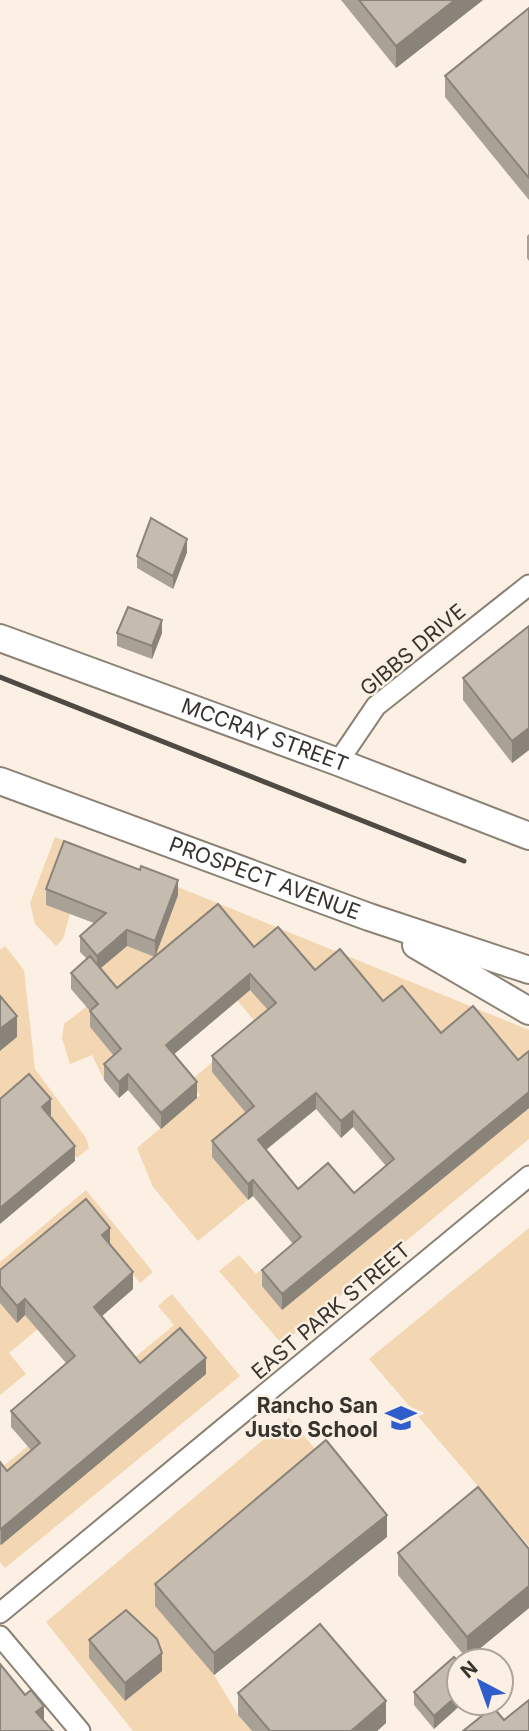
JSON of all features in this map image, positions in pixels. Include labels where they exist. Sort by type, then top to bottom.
[{"type":"street","name":"GIBBS DRIVE","points":[[338,761],[376,706],[529,585]]},
{"type":"street","name":"MCCRAY STREET","points":[[0,638],[338,761],[529,836]]},
{"type":"street","name":"PROSPECT AVENUE","points":[[0,781],[369,917],[529,970]]},
{"type":"street","points":[[369,917],[529,1011]]},
{"type":"street","name":"EAST PARK STREET","points":[[0,1614],[529,1177]]},
{"type":"street","points":[[0,1636],[80,1731]]},
{"type":"shaded area","points":[[55,837],[529,1030],[529,1139],[282,1344],[219,1271],[239,1255],[256,1274],[453,1113],[404,1054],[212,1157],[248,1200],[198,1241],[153,1187],[137,1148],[200,1095],[189,1082],[257,1024],[221,981],[104,1080],[92,1055],[70,1064],[62,1038],[64,1024],[86,1007],[90,972],[109,929],[46,904],[70,914],[63,939],[56,946],[35,924],[30,903]]},
{"type":"shaded area","points":[[5,946],[24,970],[35,1069],[86,1138],[89,1148],[77,1158],[57,1136],[0,1183],[0,950]]},
{"type":"shaded area","points":[[86,1190],[153,1272],[140,1283],[121,1260],[9,1353],[26,1374],[0,1395],[0,1262]]},
{"type":"shaded area","points":[[529,1228],[529,1546],[369,1359]]},
{"type":"shaded area","points":[[172,1294],[240,1376],[5,1568],[0,1562],[0,1469],[174,1325],[158,1306]]},
{"type":"shaded area","points":[[289,1418],[326,1462],[155,1606],[214,1675],[238,1715],[252,1731],[133,1731],[46,1622]]},
{"type":"building","points":[[359,0],[455,0],[396,46]]},
{"type":"building","points":[[529,8],[529,178],[445,76]]},
{"type":"building","points":[[151,518],[187,539],[173,576],[137,556]]},
{"type":"building","points":[[128,607],[162,620],[152,646],[117,633]]},
{"type":"building","points":[[529,626],[529,728],[512,741],[463,678]]},
{"type":"building","points":[[64,841],[140,870],[141,866],[178,880],[155,941],[127,930],[97,956],[80,936],[106,913],[46,889]]},
{"type":"building","points":[[218,904],[254,947],[278,927],[315,970],[340,949],[383,1001],[402,986],[441,1033],[473,1006],[518,1060],[529,1051],[529,1092],[282,1294],[262,1270],[301,1237],[253,1180],[248,1184],[212,1141],[254,1106],[212,1056],[276,1003],[250,974],[166,1045],[197,1082],[161,1113],[128,1074],[119,1082],[104,1064],[121,1049],[90,1011],[98,1004],[71,973],[90,956],[117,988]],"holes":[[[316,1093],[341,1121],[353,1111],[394,1159],[354,1193],[328,1163],[298,1189],[258,1140]]]},
{"type":"building","points":[[0,996],[17,1016],[0,1029]]},
{"type":"building","points":[[29,1074],[51,1099],[42,1107],[75,1146],[0,1208],[0,1099]]},
{"type":"building","points":[[86,1199],[110,1228],[102,1235],[133,1272],[94,1307],[140,1363],[180,1328],[206,1358],[1,1529],[0,1462],[7,1471],[40,1443],[11,1411],[75,1356],[25,1299],[17,1306],[0,1286],[0,1270]]},
{"type":"building","points":[[326,1440],[387,1515],[214,1653],[155,1584]]},
{"type":"building","points":[[478,1487],[529,1549],[529,1586],[467,1637],[398,1553]]},
{"type":"building","points":[[126,1610],[157,1639],[162,1653],[125,1683],[89,1640]]},
{"type":"building","points":[[320,1624],[386,1701],[351,1731],[270,1731],[238,1693]]},
{"type":"building","points":[[0,1664],[25,1695],[31,1690],[44,1706],[36,1712],[53,1731],[0,1731]]},
{"type":"building","points":[[445,1665],[445,1706],[434,1716],[414,1692]]},
{"type":"building","points":[[529,1700],[529,1731],[463,1731],[480,1717],[501,1717],[504,1720],[515,1717],[515,1711]]},
{"type":"railway","points":[[0,677],[464,861]]},
{"type":"place","name":"Rancho San Justo School","points":[[401,1418]]}]
